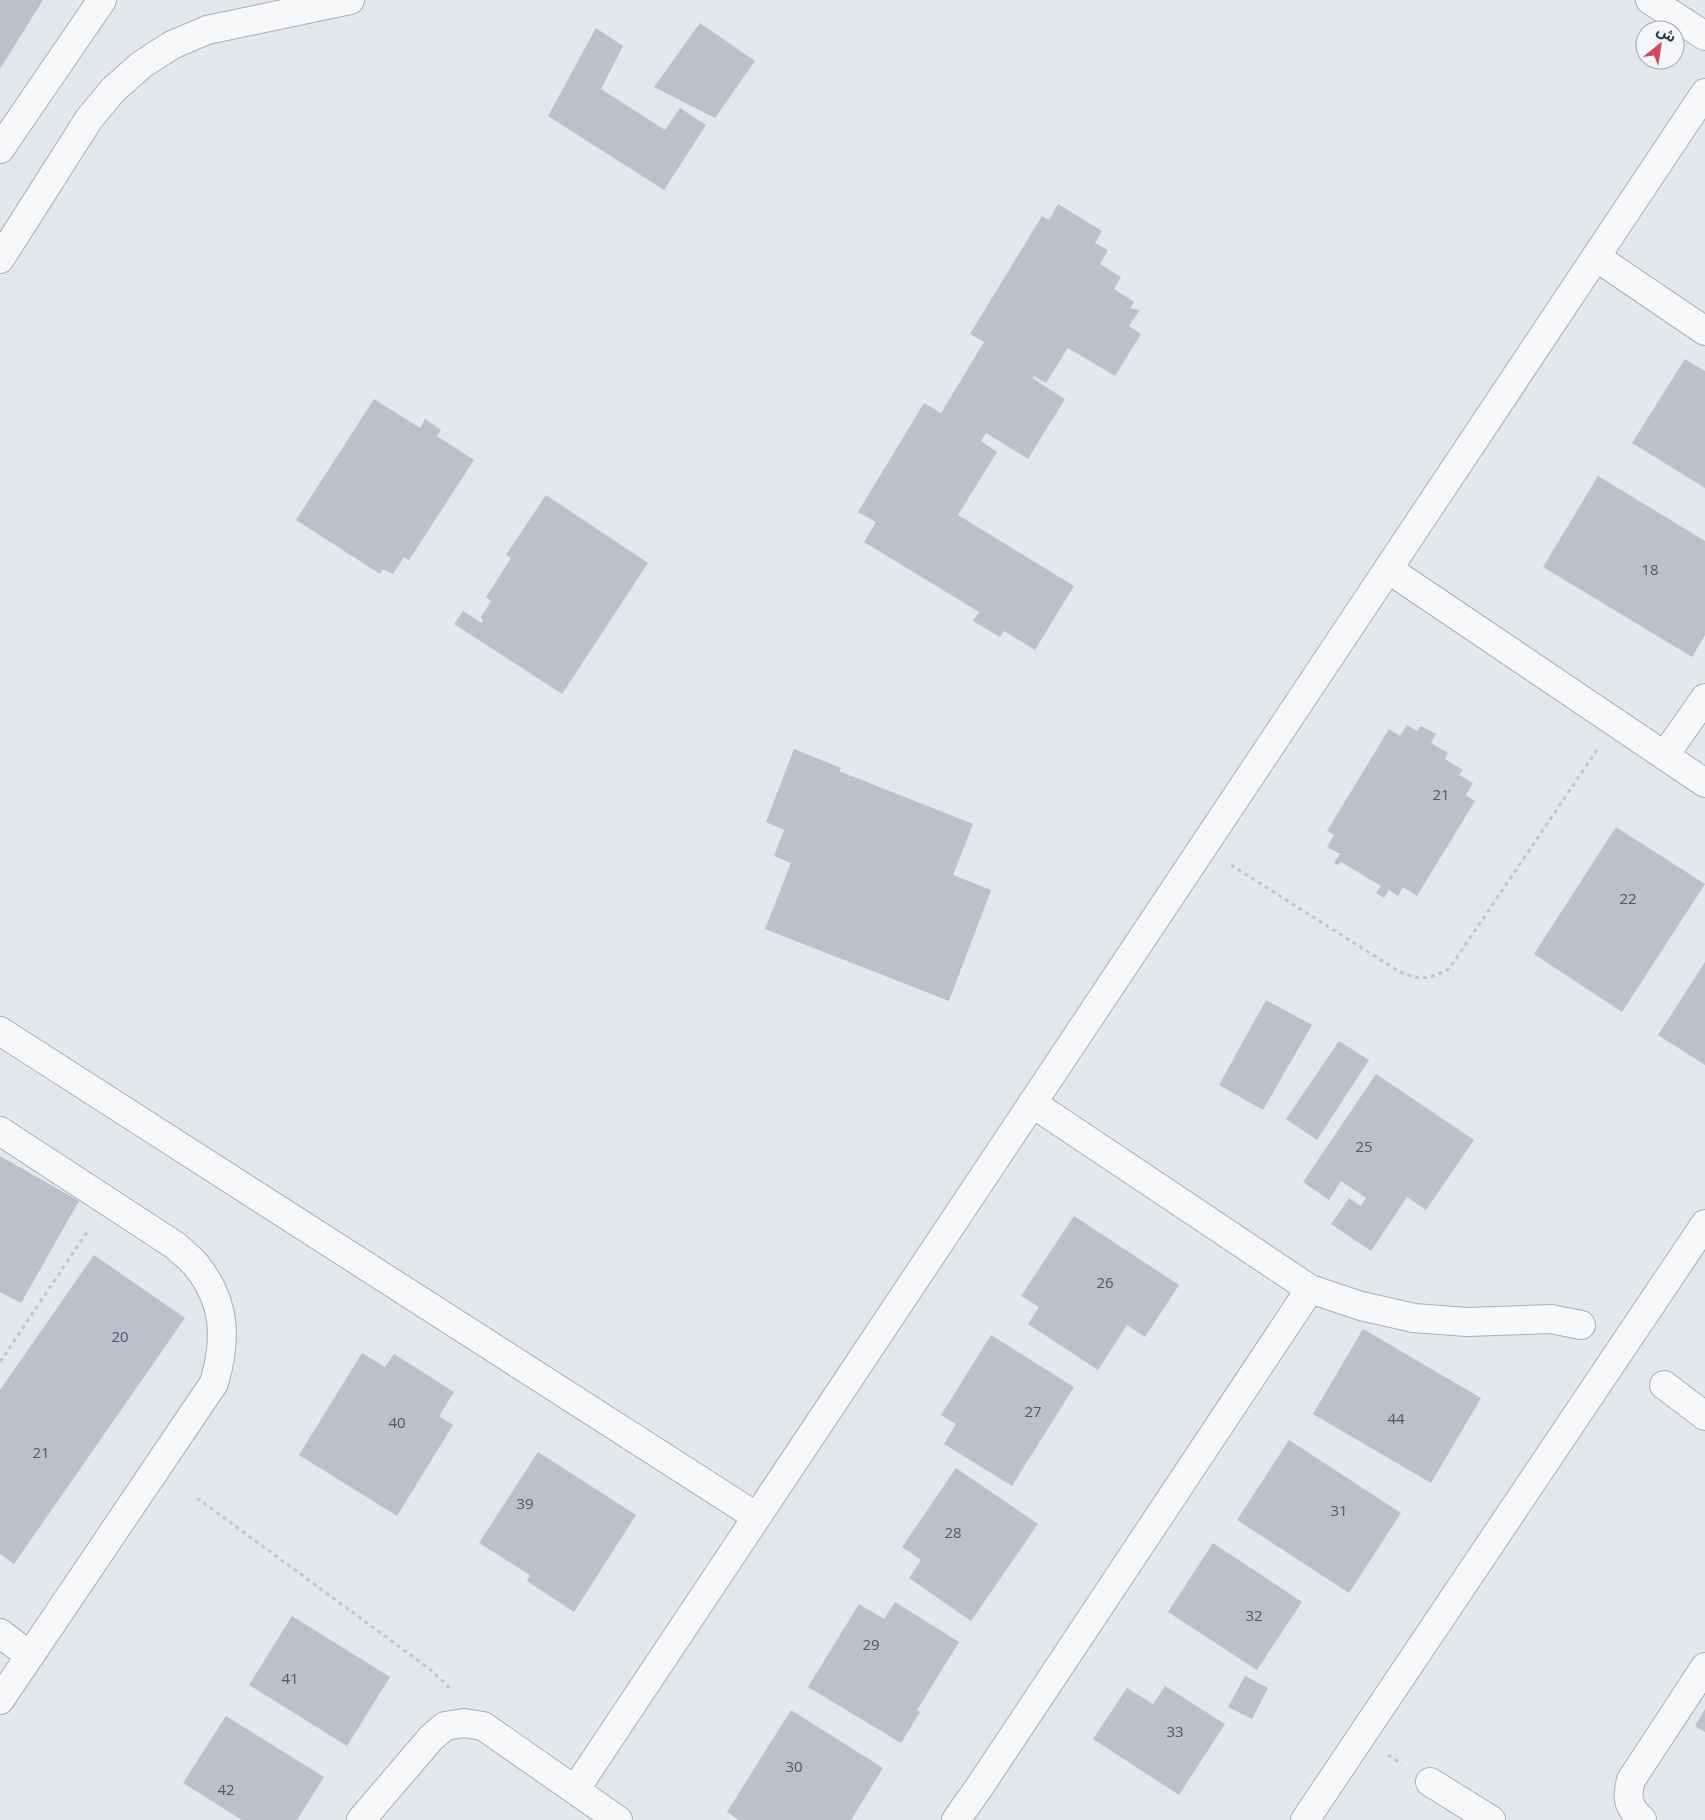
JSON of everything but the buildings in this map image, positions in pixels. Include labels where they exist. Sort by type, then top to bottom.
[{"type":"street","points":[[0,149],[102,0]]},
{"type":"street","points":[[0,259],[88,119],[113,90],[141,65],[172,45],[207,30],[350,0]]},
{"type":"street","points":[[1650,0],[1705,36]]},
{"type":"street","points":[[575,1790],[1705,93]]},
{"type":"street","points":[[1596,257],[1705,331]]},
{"type":"street","points":[[1388,569],[1705,783]]},
{"type":"street","points":[[1664,755],[1705,698]]},
{"type":"street","points":[[0,1032],[757,1517]]},
{"type":"street","points":[[1032,1103],[1310,1289],[1361,1306],[1414,1318],[1467,1322],[1551,1319],[1581,1325]]},
{"type":"street","points":[[0,1131],[176,1246],[195,1264],[210,1285],[219,1308],[223,1333],[221,1359],[214,1383],[0,1700]]},
{"type":"street","points":[[1305,1820],[1705,1224]]},
{"type":"street","points":[[956,1820],[1310,1289]]},
{"type":"street","points":[[1664,1385],[1705,1416]]},
{"type":"street","points":[[0,1633],[30,1656]]},
{"type":"street","points":[[1641,1820],[1631,1809],[1627,1795],[1631,1780],[1705,1667]]},
{"type":"street","points":[[361,1820],[430,1738],[445,1726],[464,1723],[483,1726],[618,1820]]},
{"type":"street","points":[[1430,1782],[1491,1820]]},
{"type":"path","points":[[1203,847],[1400,972],[1414,978],[1432,977],[1450,969],[1616,722]]},
{"type":"path","points":[[0,1362],[108,1202]]},
{"type":"path","points":[[197,1498],[431,1670],[447,1684],[458,1703],[464,1723]]},
{"type":"path","points":[[1360,1737],[1430,1782]]}]
